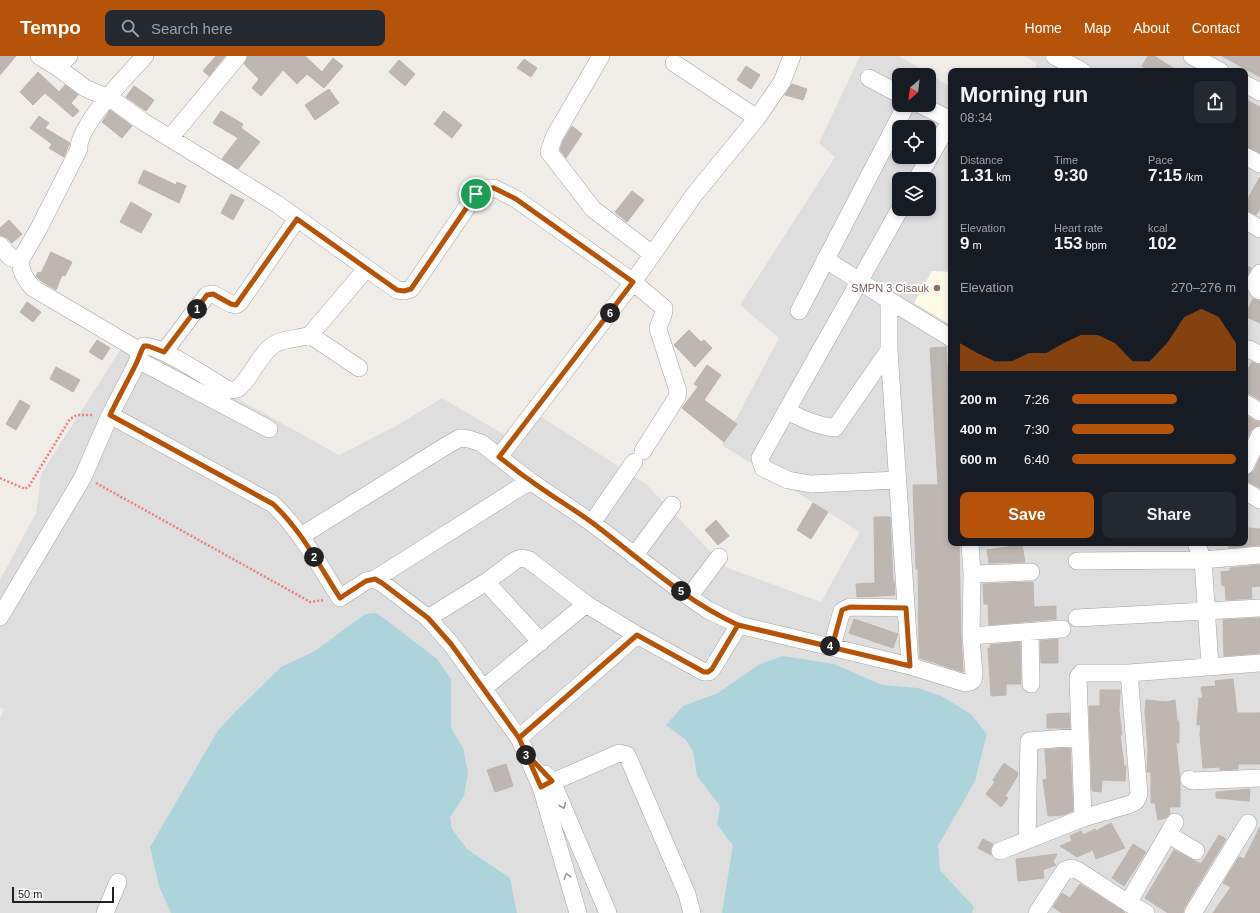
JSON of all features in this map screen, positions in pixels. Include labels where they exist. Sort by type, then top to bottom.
[{"type":"street","points":[[39,56],[63,62],[84,88],[107,97],[277,204],[397,290],[404,291],[411,289],[476,194],[484,188],[494,188],[516,199],[633,282],[664,308],[665,314],[659,324],[658,329],[678,391],[677,397],[639,456],[592,523]]},
{"type":"street","points":[[145,56],[107,97],[81,138],[79,149],[39,228],[20,261],[21,269],[26,280],[33,288],[139,356],[269,429]]},
{"type":"street","points":[[170,138],[238,56]]},
{"type":"street","points":[[601,56],[554,137],[548,152],[593,209],[652,254]]},
{"type":"street","points":[[499,457],[633,282],[694,195],[756,118],[782,82],[792,56]]},
{"type":"street","points":[[1054,56],[1076,68]]},
{"type":"street","points":[[1192,56],[1213,68]]},
{"type":"street","points":[[674,63],[756,118]]},
{"type":"street","points":[[868,78],[892,90]]},
{"type":"street","points":[[1248,86],[1260,92]]},
{"type":"street","points":[[799,311],[902,112]]},
{"type":"street","points":[[935,112],[948,118]]},
{"type":"street","points":[[922,172],[948,125]]},
{"type":"street","points":[[1248,158],[1260,164]]},
{"type":"street","points":[[896,216],[760,458],[763,468],[788,480],[811,484],[898,480]]},
{"type":"street","points":[[164,352],[207,295],[213,294],[231,304],[236,305],[240,302],[297,219]]},
{"type":"street","points":[[0,245],[10,257],[20,261]]},
{"type":"street","points":[[825,259],[948,336]]},
{"type":"street","points":[[0,617],[83,477],[110,415],[144,346],[164,352],[228,390],[235,390],[241,385],[265,352],[274,344],[310,335],[366,269]]},
{"type":"street","points":[[1260,273],[1254,283],[1260,291]]},
{"type":"street","points":[[889,300],[889,350],[910,666]]},
{"type":"street","points":[[310,335],[359,368]]},
{"type":"street","points":[[1248,349],[1260,355]]},
{"type":"street","points":[[787,411],[809,422],[834,428],[889,350]]},
{"type":"street","points":[[1248,405],[1260,412]]},
{"type":"street","points":[[110,415],[268,501],[282,513],[301,536],[340,598],[366,581],[375,579],[530,481]]},
{"type":"street","points":[[1248,460],[1260,435]]},
{"type":"street","points":[[301,536],[442,448],[460,438],[469,439],[481,443],[530,481],[592,523],[689,597],[708,610],[738,625],[910,666],[965,683],[973,680],[974,674],[971,636],[972,574],[970,546]]},
{"type":"street","points":[[1248,493],[1260,500]]},
{"type":"street","points":[[634,556],[672,505]]},
{"type":"street","points":[[1197,546],[1203,560],[1210,666]]},
{"type":"street","points":[[1078,561],[1203,560],[1260,555]]},
{"type":"street","points":[[689,597],[719,557]]},
{"type":"street","points":[[428,618],[486,582],[516,560],[522,558],[529,560],[586,604],[637,635],[704,672],[708,672],[712,669],[738,625]]},
{"type":"street","points":[[972,574],[1032,572]]},
{"type":"street","points":[[375,579],[428,618],[451,644],[484,688],[546,784],[608,913]]},
{"type":"street","points":[[486,582],[541,642]]},
{"type":"street","points":[[484,688],[586,604]]},
{"type":"street","points":[[832,647],[841,614],[845,609],[850,607],[906,608]]},
{"type":"street","points":[[1077,618],[1260,608]]},
{"type":"street","points":[[971,636],[1062,629]]},
{"type":"street","points":[[1030,632],[1031,684]]},
{"type":"street","points":[[522,745],[637,635]]},
{"type":"street","points":[[1083,818],[1078,677],[1080,673],[1129,673],[1210,666],[1260,664]]},
{"type":"street","points":[[1000,851],[1083,818],[1131,804],[1136,801],[1139,794],[1129,673]]},
{"type":"street","points":[[1027,840],[1029,741],[1080,737]]},
{"type":"street","points":[[546,784],[620,753],[627,754],[687,894],[692,913]]},
{"type":"street","points":[[1189,779],[1192,781],[1260,778]]},
{"type":"street","points":[[546,784],[578,913]]},
{"type":"street","points":[[1194,913],[1248,823]]},
{"type":"street","points":[[1128,903],[1172,828],[1196,851]]},
{"type":"street","points":[[1037,913],[1065,870],[1072,868],[1146,913]]},
{"type":"street","points":[[108,912],[118,882]]},
{"type":"path","points":[[0,478],[25,489],[29,486],[70,420],[77,415],[110,415]]},
{"type":"path","points":[[83,477],[99,484],[310,602],[340,598]]},
{"type":"shaded area","points":[[860,56],[899,56],[919,68],[892,68],[892,112],[936,112],[936,78],[948,85],[948,546],[1248,546],[1248,68],[1035,68],[1037,63],[1024,56],[1260,56],[1260,913],[0,913],[0,718],[4,710],[0,707],[0,580],[36,513],[41,474],[128,338],[339,455],[396,426],[442,398],[510,438],[529,409],[646,484],[725,567],[821,602],[860,532],[722,445],[779,338],[740,305],[835,157],[819,143]]},
{"type":"shaded area","name":"SMPN 3 Cisauk","points":[[932,271],[948,272],[948,323],[914,303]]},
{"type":"water","points":[[377,613],[437,659],[451,679],[451,728],[463,748],[468,772],[464,796],[450,817],[452,829],[467,849],[510,878],[517,913],[171,913],[159,886],[150,847],[217,732],[235,712],[281,667],[315,651],[365,614]]},
{"type":"water","points":[[783,656],[834,664],[882,685],[918,688],[941,696],[971,714],[987,734],[975,781],[938,846],[940,870],[974,907],[972,913],[722,913],[733,845],[717,825],[720,806],[697,776],[693,751],[686,740],[666,725],[683,706],[718,693],[760,664]]},
{"type":"building","points":[[0,56],[16,56],[0,75]]},
{"type":"building","points":[[216,56],[225,56],[209,76],[203,71]]},
{"type":"building","points":[[248,56],[305,56],[322,72],[333,58],[343,66],[324,88],[307,74],[297,84],[283,70],[261,96],[252,88],[259,79],[244,64]]},
{"type":"building","points":[[1148,56],[1154,56],[1173,68],[1145,68],[1142,66]]},
{"type":"building","points":[[1222,56],[1260,56],[1260,77],[1248,70],[1248,68],[1244,68]]},
{"type":"building","points":[[524,59],[537,68],[531,77],[517,68]]},
{"type":"building","points":[[399,60],[415,74],[405,86],[389,72]]},
{"type":"building","points":[[746,66],[760,75],[751,89],[737,80]]},
{"type":"building","points":[[38,72],[59,92],[65,85],[78,95],[71,103],[79,111],[73,117],[45,93],[33,105],[20,92]]},
{"type":"building","points":[[792,84],[807,89],[803,100],[785,95]]},
{"type":"building","points":[[134,86],[154,100],[146,111],[126,97]]},
{"type":"building","points":[[329,89],[339,103],[315,120],[305,105]]},
{"type":"building","points":[[1248,101],[1260,107],[1260,153],[1248,147]]},
{"type":"building","points":[[110,110],[132,126],[122,138],[102,122]]},
{"type":"building","points":[[221,111],[243,124],[241,128],[260,142],[238,169],[222,159],[238,138],[213,123]]},
{"type":"building","points":[[444,111],[462,125],[452,138],[434,124]]},
{"type":"building","points":[[39,116],[49,123],[45,128],[70,143],[64,157],[49,148],[52,144],[30,128]]},
{"type":"building","points":[[572,126],[582,134],[566,158],[560,150],[563,141]]},
{"type":"building","points":[[144,170],[176,185],[177,182],[186,186],[179,203],[138,183]]},
{"type":"building","points":[[1260,177],[1260,208],[1256,215],[1248,211],[1248,199]]},
{"type":"building","points":[[632,191],[644,200],[627,222],[615,212]]},
{"type":"building","points":[[231,194],[244,200],[233,220],[221,213]]},
{"type":"building","points":[[131,202],[152,214],[141,233],[120,222]]},
{"type":"building","points":[[9,220],[22,234],[12,243],[7,238],[0,235],[0,228]]},
{"type":"building","points":[[51,252],[72,262],[65,276],[62,275],[56,290],[36,276],[38,272],[41,273]]},
{"type":"building","points":[[1248,266],[1251,268],[1248,274]]},
{"type":"building","points":[[1253,299],[1260,301],[1260,323],[1248,317],[1248,310]]},
{"type":"building","points":[[27,302],[41,312],[33,322],[20,312]]},
{"type":"building","points":[[689,330],[701,342],[704,340],[712,348],[695,367],[674,345]]},
{"type":"building","points":[[97,340],[110,348],[102,360],[89,352]]},
{"type":"building","points":[[946,347],[948,379],[948,546],[959,546],[963,672],[920,658],[918,569],[916,569],[913,485],[938,485],[930,348]]},
{"type":"building","points":[[1252,362],[1260,365],[1260,400],[1248,394],[1248,369]]},
{"type":"building","points":[[707,365],[721,375],[704,400],[737,424],[724,442],[682,408],[698,387],[694,384]]},
{"type":"building","points":[[56,367],[80,380],[73,392],[50,379]]},
{"type":"building","points":[[20,400],[30,406],[16,430],[6,424]]},
{"type":"building","points":[[1248,417],[1260,422],[1260,425],[1251,430],[1248,436]]},
{"type":"building","points":[[1260,458],[1260,488],[1248,482],[1248,475],[1254,471]]},
{"type":"building","points":[[813,503],[828,512],[811,539],[797,530]]},
{"type":"building","points":[[874,517],[890,517],[895,595],[857,597],[856,584],[875,583]]},
{"type":"building","points":[[716,520],[729,536],[718,545],[705,530]]},
{"type":"building","points":[[1249,528],[1260,529],[1260,545],[1229,548],[1229,546],[1248,546]]},
{"type":"building","points":[[1022,546],[1025,562],[989,563],[987,550]]},
{"type":"building","points":[[1260,565],[1260,586],[1251,587],[1252,598],[1226,600],[1225,585],[1222,586],[1221,572],[1230,571],[1230,568]]},
{"type":"building","points":[[1033,582],[1034,607],[1056,606],[1056,619],[989,625],[988,604],[984,604],[983,584]]},
{"type":"building","points":[[1260,618],[1260,653],[1224,656],[1223,620]]},
{"type":"building","points":[[854,619],[898,634],[893,648],[849,633]]},
{"type":"building","points":[[1058,639],[1058,663],[1041,663],[1040,641]]},
{"type":"building","points":[[1020,642],[1021,684],[1006,684],[1006,695],[991,696],[988,648],[991,648],[990,645]]},
{"type":"building","points":[[1233,679],[1237,713],[1260,713],[1260,764],[1238,764],[1238,769],[1220,770],[1220,767],[1203,768],[1200,734],[1201,725],[1197,725],[1199,698],[1203,699],[1201,687],[1216,686],[1215,681]]},
{"type":"building","points":[[1100,690],[1120,690],[1119,711],[1122,735],[1120,735],[1124,766],[1126,766],[1125,781],[1102,780],[1101,792],[1092,791],[1089,706],[1100,706]]},
{"type":"building","points":[[1146,700],[1166,702],[1175,700],[1177,721],[1179,721],[1179,743],[1176,743],[1180,781],[1180,807],[1169,807],[1170,813],[1166,818],[1158,820],[1155,803],[1151,803],[1151,772],[1147,772],[1148,749],[1145,712]]},
{"type":"building","points":[[1069,713],[1070,728],[1047,728],[1047,714]]},
{"type":"building","points":[[1070,748],[1073,811],[1063,815],[1048,816],[1043,780],[1047,779],[1045,750]]},
{"type":"building","points":[[1004,763],[1018,773],[1018,775],[1005,796],[1008,798],[1001,807],[986,794],[995,782],[993,780]]},
{"type":"building","points":[[506,764],[513,786],[495,792],[487,770]]},
{"type":"building","points":[[1250,789],[1249,801],[1216,798],[1216,792]]},
{"type":"building","points":[[1111,823],[1125,848],[1096,859],[1093,850],[1077,857],[1060,846],[1072,841],[1070,836],[1081,831],[1083,835],[1095,829],[1096,831]]},
{"type":"building","points":[[1260,827],[1260,913],[1213,913],[1231,887],[1223,883],[1239,857],[1244,859]]},
{"type":"building","points":[[1219,835],[1226,839],[1184,908],[1183,913],[1168,913],[1145,898],[1174,850],[1201,864]]},
{"type":"building","points":[[983,839],[993,844],[990,849],[991,855],[978,848]]},
{"type":"building","points":[[1133,844],[1146,852],[1124,886],[1112,878]]},
{"type":"building","points":[[1057,854],[1053,862],[1056,865],[1043,870],[1044,878],[1018,881],[1016,859]]},
{"type":"building","points":[[1080,884],[1125,913],[1062,913],[1053,907],[1062,893],[1070,898]]},
{"type":"place","name":"SMPN 3 Cisauk","points":[[937,288]]},
{"type":"route","points":[[476,194],[411,289],[404,291],[397,290],[297,219],[240,302],[236,305],[231,304],[213,294],[207,295],[164,352],[144,346],[140,351],[133,371],[110,415],[263,497],[273,504],[301,536],[340,598],[366,581],[375,579],[428,618],[451,644],[470,669],[519,738],[525,752],[552,781],[541,787],[525,752],[519,738],[637,635],[704,672],[708,672],[712,669],[738,625],[832,647],[842,610],[850,607],[906,608],[910,666],[738,625],[708,610],[592,523],[530,481],[499,457],[633,282],[516,199],[494,188],[484,188],[476,194]]}]
